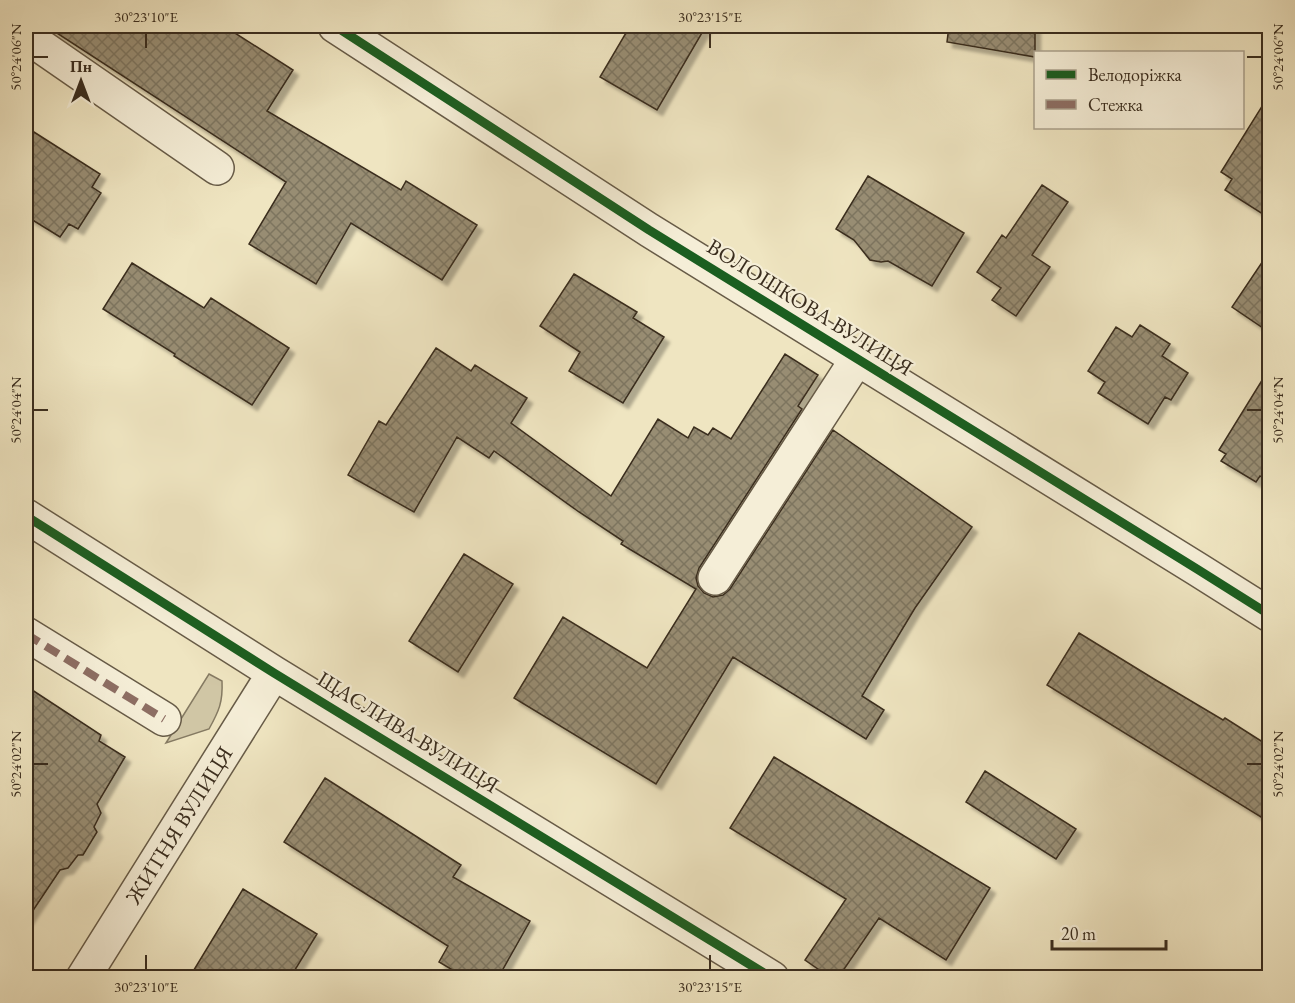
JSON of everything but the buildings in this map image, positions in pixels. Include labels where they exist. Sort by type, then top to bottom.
[{"type":"street","name":"ВОЛОШКОВА ВУЛИЦЯ","points":[[335,26],[639,224],[1269,615]]},
{"type":"street","points":[[26,36],[217,168]]},
{"type":"street","points":[[715,578],[857,359]]},
{"type":"street","name":"ЩАСЛИВА ВУЛИЦЯ","points":[[26,516],[274,673],[772,978]]},
{"type":"street","points":[[26,634],[164,719]]},
{"type":"street","name":"ЖИТНЯ ВУЛИЦЯ","points":[[83,978],[274,673]]},
{"type":"shaded area","points":[[209,674],[222,681],[222,695],[220,706],[209,729],[166,743]]},
{"type":"marked path","points":[[26,634],[164,719]]},
{"type":"cycle path","points":[[335,26],[649,230],[1270,615]]},
{"type":"cycle path","points":[[26,516],[274,673],[772,978]]}]
